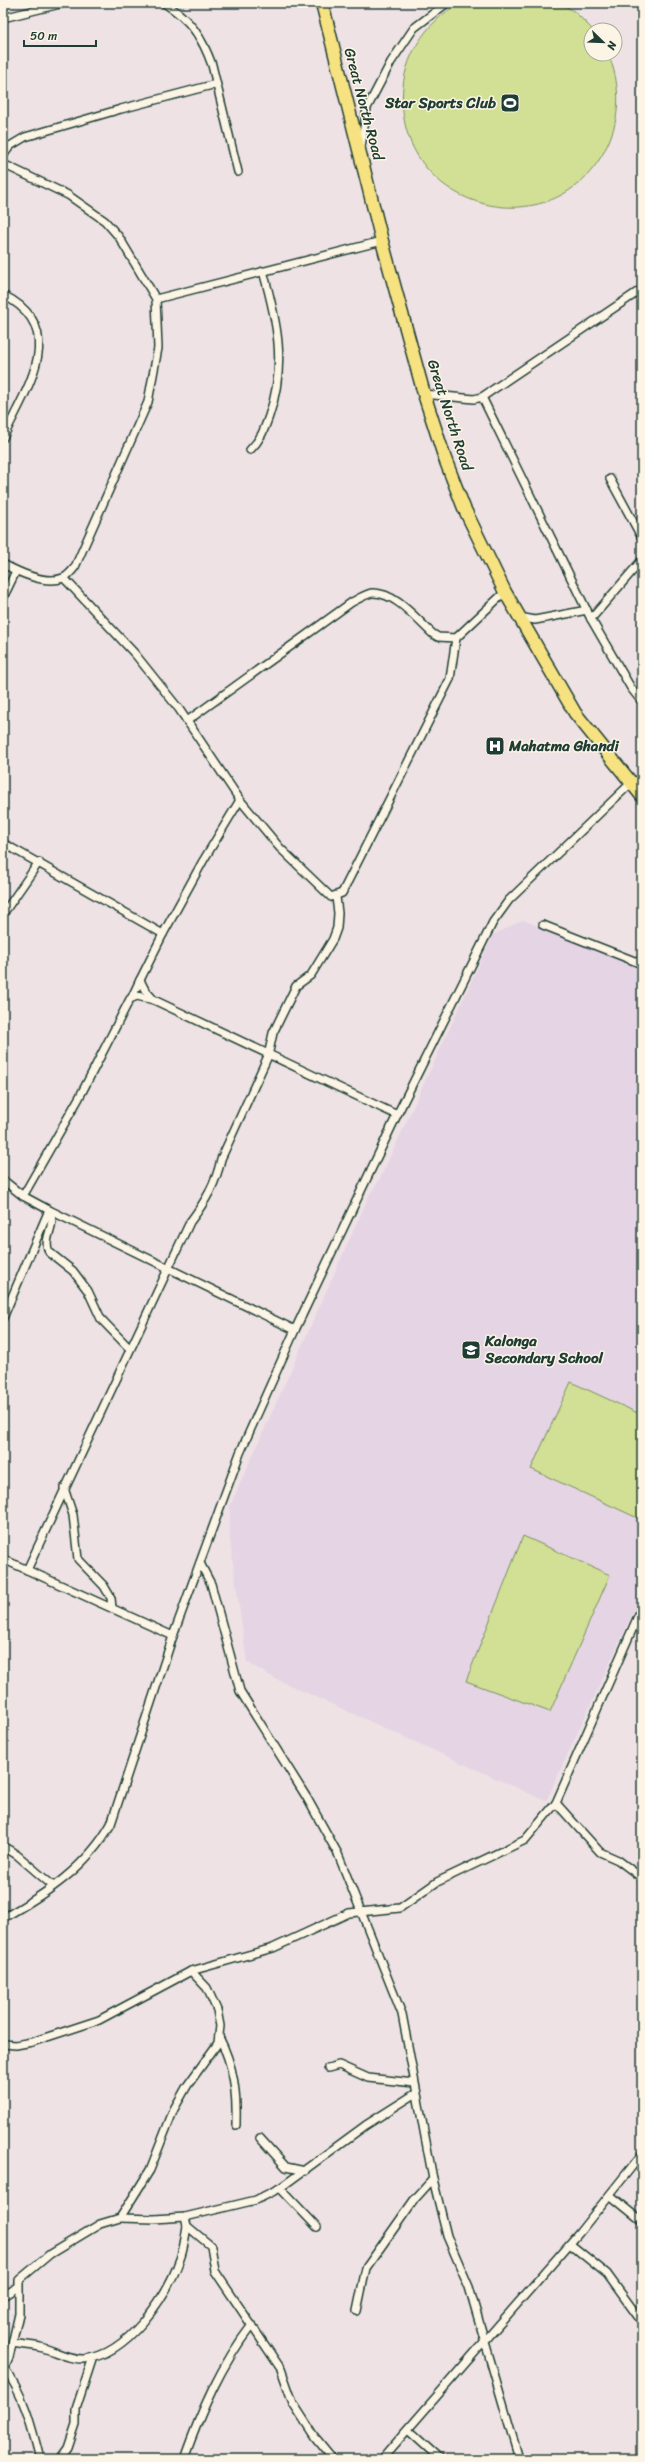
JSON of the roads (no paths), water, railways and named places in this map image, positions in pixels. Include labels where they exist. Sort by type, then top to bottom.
[{"type":"highway","name":"Great North Road","points":[[322,3],[382,241],[424,394],[445,459],[464,508],[518,617],[575,713],[630,784],[642,796]]},
{"type":"street","points":[[3,18],[64,3]]},
{"type":"street","points":[[164,3],[188,20],[197,31],[212,65],[238,172]]},
{"type":"street","points":[[360,150],[367,108],[391,62],[414,28],[447,3]]},
{"type":"street","points":[[3,156],[10,146],[25,137],[121,109],[216,84]]},
{"type":"street","points":[[3,164],[68,195],[105,220],[119,237],[156,299],[158,348],[148,402],[75,567],[64,578],[51,580],[16,571],[3,564]]},
{"type":"street","points":[[156,299],[382,241]]},
{"type":"street","points":[[250,450],[261,439],[275,398],[279,369],[279,339],[262,271]]},
{"type":"street","points":[[424,394],[474,399],[482,397],[642,289]]},
{"type":"street","points":[[3,295],[31,317],[36,324],[40,346],[38,362],[3,438]]},
{"type":"street","points":[[482,397],[591,619],[631,688],[642,702]]},
{"type":"street","points":[[610,479],[642,538]]},
{"type":"street","points":[[591,619],[642,560]]},
{"type":"street","points":[[3,598],[16,571]]},
{"type":"street","points":[[64,578],[135,654],[187,721],[240,800],[280,848],[330,897],[336,897],[342,893],[450,679],[456,638],[505,592]]},
{"type":"street","points":[[187,721],[352,602],[372,593],[384,595],[397,602],[438,637],[456,638]]},
{"type":"street","points":[[518,617],[535,620],[587,610]]},
{"type":"street","points":[[3,1918],[53,1886],[86,1860],[101,1843],[111,1824],[173,1636],[240,1453],[295,1330],[397,1115],[501,910],[630,784],[642,778]]},
{"type":"street","points":[[23,1196],[79,1098],[163,934],[203,861],[240,800]]},
{"type":"street","points":[[3,843],[39,862],[163,934]]},
{"type":"street","points":[[3,914],[39,862]]},
{"type":"street","points":[[27,1570],[64,1488],[190,1222],[204,1205],[218,1176],[221,1159],[268,1056],[273,1033],[296,986],[311,975],[333,939],[337,928],[338,913],[336,897]]},
{"type":"street","points":[[543,925],[642,964]]},
{"type":"street","points":[[140,980],[145,990],[154,1000]]},
{"type":"street","points":[[132,997],[154,1000],[268,1056],[397,1115]]},
{"type":"street","points":[[3,1180],[23,1196],[49,1210],[295,1330]]},
{"type":"street","points":[[3,1318],[49,1210]]},
{"type":"street","points":[[49,1210],[53,1222],[46,1238],[49,1252],[73,1271],[88,1292],[101,1319],[130,1349]]},
{"type":"street","points":[[64,1488],[73,1515],[78,1559],[104,1586],[111,1598],[112,1608]]},
{"type":"street","points":[[3,1559],[173,1636]]},
{"type":"street","points":[[200,1563],[211,1584],[240,1691],[307,1798],[338,1854],[402,2014],[415,2094],[423,2119],[433,2178],[447,2236],[469,2287],[486,2341],[519,2459]]},
{"type":"street","points":[[3,2044],[16,2045],[32,2042],[99,2020],[191,1971],[273,1948],[349,1913],[400,1908],[437,1882],[512,1848],[525,1840],[556,1803],[642,1607]]},
{"type":"street","points":[[556,1803],[600,1852],[618,1860],[642,1878]]},
{"type":"street","points":[[3,1846],[17,1855],[53,1886]]},
{"type":"street","points":[[191,1971],[208,1988],[218,2010],[219,2037],[226,2051],[237,2095],[236,2125]]},
{"type":"street","points":[[120,2218],[150,2170],[174,2109],[187,2086],[212,2054],[219,2037]]},
{"type":"street","points":[[328,2068],[339,2065],[368,2078],[414,2083]]},
{"type":"street","points":[[40,2459],[24,2407],[16,2388],[3,2369],[9,2357],[19,2314],[19,2280],[50,2254],[100,2224],[120,2218],[154,2219],[185,2217],[256,2200],[280,2188],[366,2125],[415,2094]]},
{"type":"street","points":[[260,2138],[286,2167],[305,2171]]},
{"type":"street","points":[[382,2459],[570,2244],[642,2154]]},
{"type":"street","points":[[357,2311],[366,2268],[414,2200],[433,2178]]},
{"type":"street","points":[[280,2188],[317,2227]]},
{"type":"street","points":[[610,2195],[642,2221]]},
{"type":"street","points":[[13,2343],[39,2347],[76,2358],[93,2357],[118,2345],[133,2334],[148,2316],[173,2275],[181,2259],[187,2226],[185,2217]]},
{"type":"street","points":[[187,2226],[211,2246],[214,2271],[281,2369],[293,2403],[315,2437],[333,2459]]},
{"type":"street","points":[[570,2244],[607,2274],[642,2322]]},
{"type":"street","points":[[3,2296],[18,2288]]},
{"type":"street","points":[[184,2459],[205,2412],[211,2391],[232,2351],[252,2325]]},
{"type":"street","points":[[3,2352],[9,2357]]},
{"type":"street","points":[[60,2459],[68,2448],[74,2430],[76,2409],[93,2357]]},
{"type":"street","points":[[408,2430],[440,2459]]},
{"type":"place","name":"Star Sports Club","points":[[510,103]]},
{"type":"place","name":"Mahatma Ghandi","points":[[495,746]]},
{"type":"place","name":"Kalonga Secondary School","points":[[471,1350]]}]
